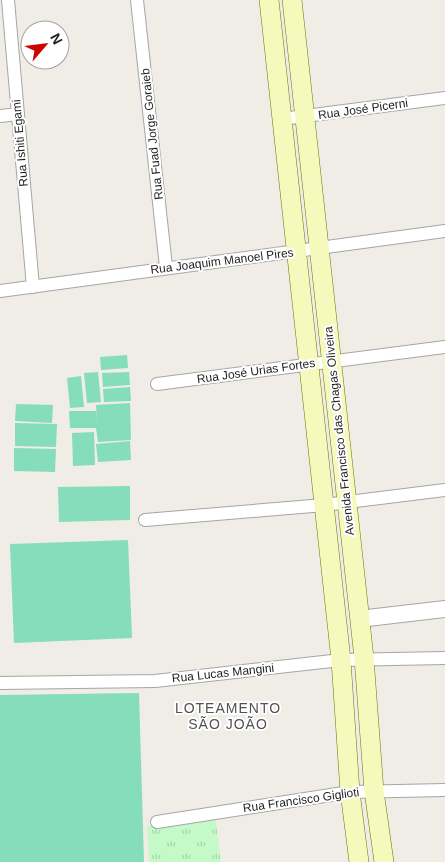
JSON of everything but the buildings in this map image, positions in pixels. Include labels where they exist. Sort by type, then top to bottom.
[{"type":"main road","name":"Avenida Francisco das Chagas Oliveira","points":[[269,0],[341,660],[350,792],[359,862]]},
{"type":"main road","name":"Avenida Francisco das Chagas Oliveira","points":[[292,0],[364,658],[374,791],[384,862]]},
{"type":"street","name":"Rua Ishiti Egami","points":[[8,0],[33,286]]},
{"type":"street","name":"Rua Fuad Jorge Goraieb","points":[[137,0],[166,267]]},
{"type":"street","name":"Rua José Picerni","points":[[282,119],[445,98]]},
{"type":"street","points":[[0,116],[18,114]]},
{"type":"street","name":"Rua Joaquim Manoel Pires","points":[[0,292],[166,267],[445,231]]},
{"type":"street","name":"Rua José Urias Fortes","points":[[157,384],[309,365],[331,360],[445,347]]},
{"type":"street","points":[[144,520],[324,505],[445,490]]},
{"type":"street","points":[[359,619],[445,609]]},
{"type":"street","name":"Rua Lucas Mangini","points":[[0,683],[155,681],[364,658],[445,658]]},
{"type":"street","name":"Rua Francisco Giglioti","points":[[157,822],[350,792],[445,790]]},
{"type":"green space","points":[[127,355],[128,368],[101,370],[100,357]]},
{"type":"green space","points":[[98,372],[101,402],[87,403],[84,373]]},
{"type":"green space","points":[[129,372],[130,385],[103,387],[102,373]]},
{"type":"green space","points":[[81,376],[84,407],[70,408],[67,378]]},
{"type":"green space","points":[[130,387],[131,401],[104,402],[103,389]]},
{"type":"green space","points":[[130,403],[131,440],[98,442],[96,428],[70,428],[69,411],[96,411],[97,424],[96,405]]},
{"type":"green space","points":[[16,404],[53,405],[52,423],[15,421]]},
{"type":"green space","points":[[15,423],[57,424],[56,447],[15,446]]},
{"type":"green space","points":[[94,432],[95,465],[73,466],[72,433]]},
{"type":"green space","points":[[130,441],[131,460],[98,462],[96,444]]},
{"type":"green space","points":[[14,448],[56,449],[55,472],[14,471]]},
{"type":"green space","points":[[130,486],[130,520],[59,522],[58,487]]},
{"type":"green space","points":[[128,540],[132,638],[14,643],[10,544]]},
{"type":"green space","points":[[139,693],[144,862],[0,862],[0,695]]},
{"type":"green space","points":[[215,816],[221,862],[149,862],[147,826]]},
{"type":"district","name":"LOTEAMENTO SÃO JOÃO","points":[[228,716]]}]
